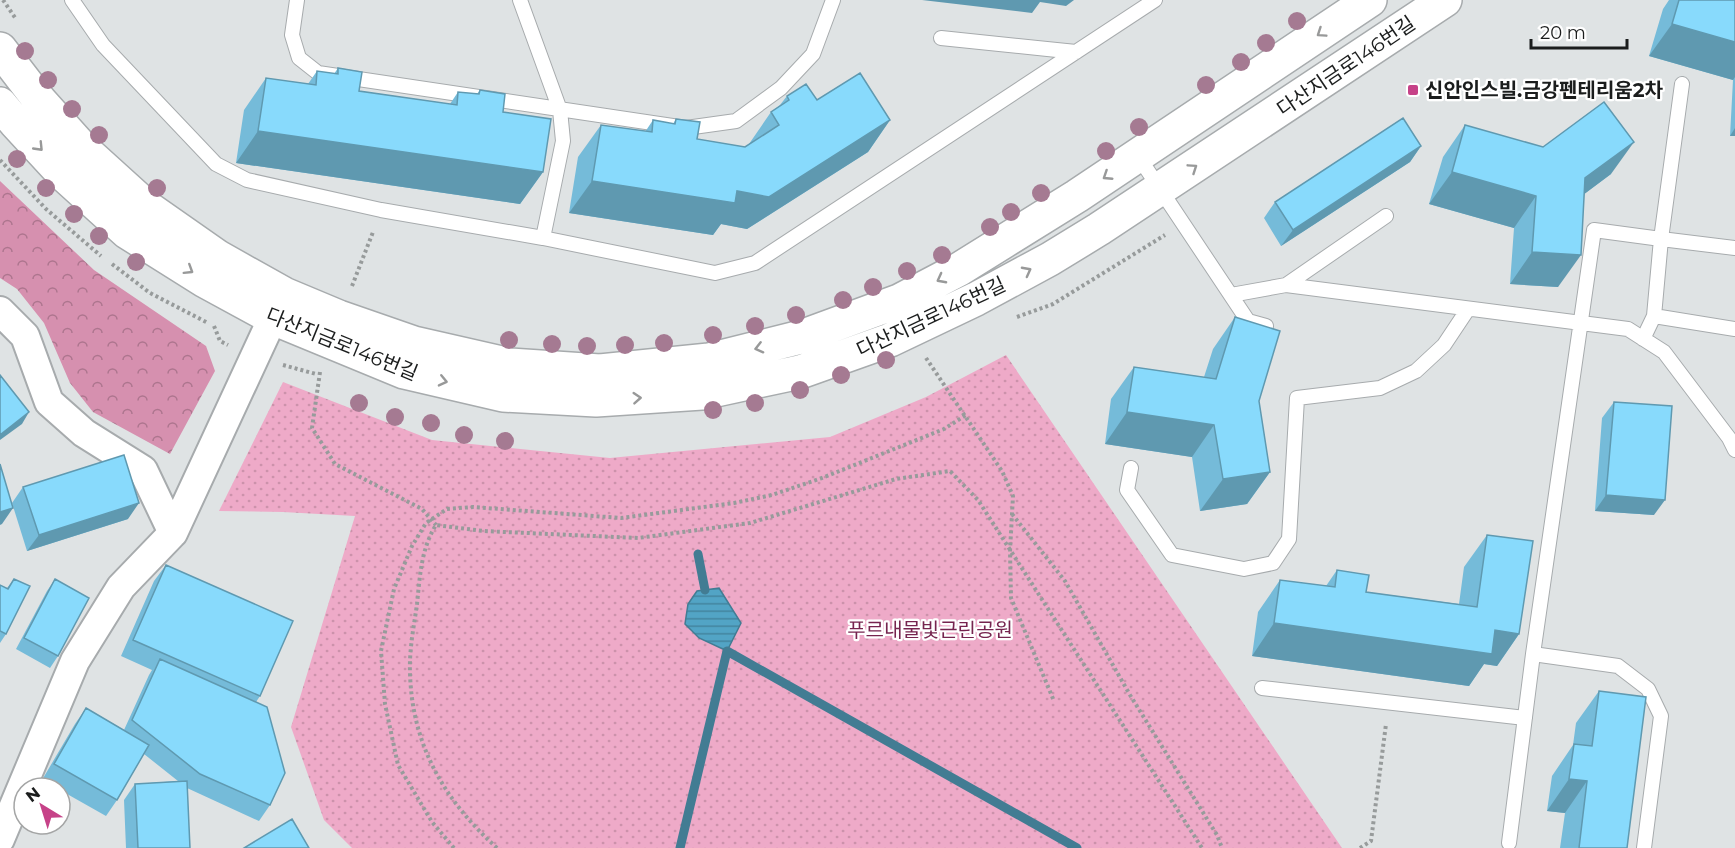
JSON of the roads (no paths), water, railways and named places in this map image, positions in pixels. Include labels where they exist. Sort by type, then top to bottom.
[{"type":"street","name":"다산지금로146번길","points":[[0,104],[63,174],[127,232],[205,281],[278,306],[339,317],[414,343],[510,365],[600,371],[709,360],[801,337],[900,301],[958,270],[1138,156],[1370,0]]},
{"type":"street","name":"다산지금로146번길","points":[[0,49],[40,102],[84,150],[148,208],[218,257],[278,306],[404,372],[503,395],[596,400],[702,393],[800,372],[890,340],[976,299],[1050,259],[1160,190],[1445,0]]},
{"type":"street","points":[[0,839],[75,661],[121,587],[173,533],[278,306]]},
{"type":"street","points":[[0,311],[25,336],[49,402],[84,433],[143,470],[173,533]]},
{"type":"lane","points":[[72,0],[103,45],[216,164],[248,180],[381,210],[543,238],[715,273],[755,263],[1155,0]]},
{"type":"lane","points":[[297,0],[292,35],[299,58],[318,73],[686,128],[736,121],[782,88],[813,54],[833,0]]},
{"type":"lane","points":[[520,0],[560,110],[563,141],[543,238]]},
{"type":"lane","points":[[940,38],[1076,52]]},
{"type":"lane","points":[[1643,339],[1654,316],[1661,239],[1682,84]]},
{"type":"lane","points":[[1138,156],[1248,321],[1266,326]]},
{"type":"lane","points":[[1286,285],[1386,216]]},
{"type":"lane","points":[[1509,843],[1533,654],[1594,230],[1735,248]]},
{"type":"lane","points":[[1231,296],[1286,285],[1628,329],[1664,352],[1729,438],[1735,450]]},
{"type":"lane","points":[[1131,468],[1127,490],[1172,555],[1244,569],[1273,563],[1289,539],[1297,398],[1380,388],[1416,371],[1444,345],[1468,309]]},
{"type":"lane","points":[[1654,316],[1735,329]]},
{"type":"lane","points":[[1533,654],[1618,666],[1648,689],[1661,716],[1644,848]]},
{"type":"lane","points":[[1262,688],[1525,718]]},
{"type":"water","points":[[719,588],[741,623],[727,651],[699,638],[685,624],[688,604],[697,591]]},
{"type":"waterway","points":[[698,554],[705,590]]},
{"type":"waterway","points":[[680,848],[727,651],[1077,848]]},
{"type":"place","name":"신안인스빌.금강펜테리움2차","points":[[1413,90]]},
{"type":"park label","name":"푸르내물빛근린공원","points":[[930,630]]}]
